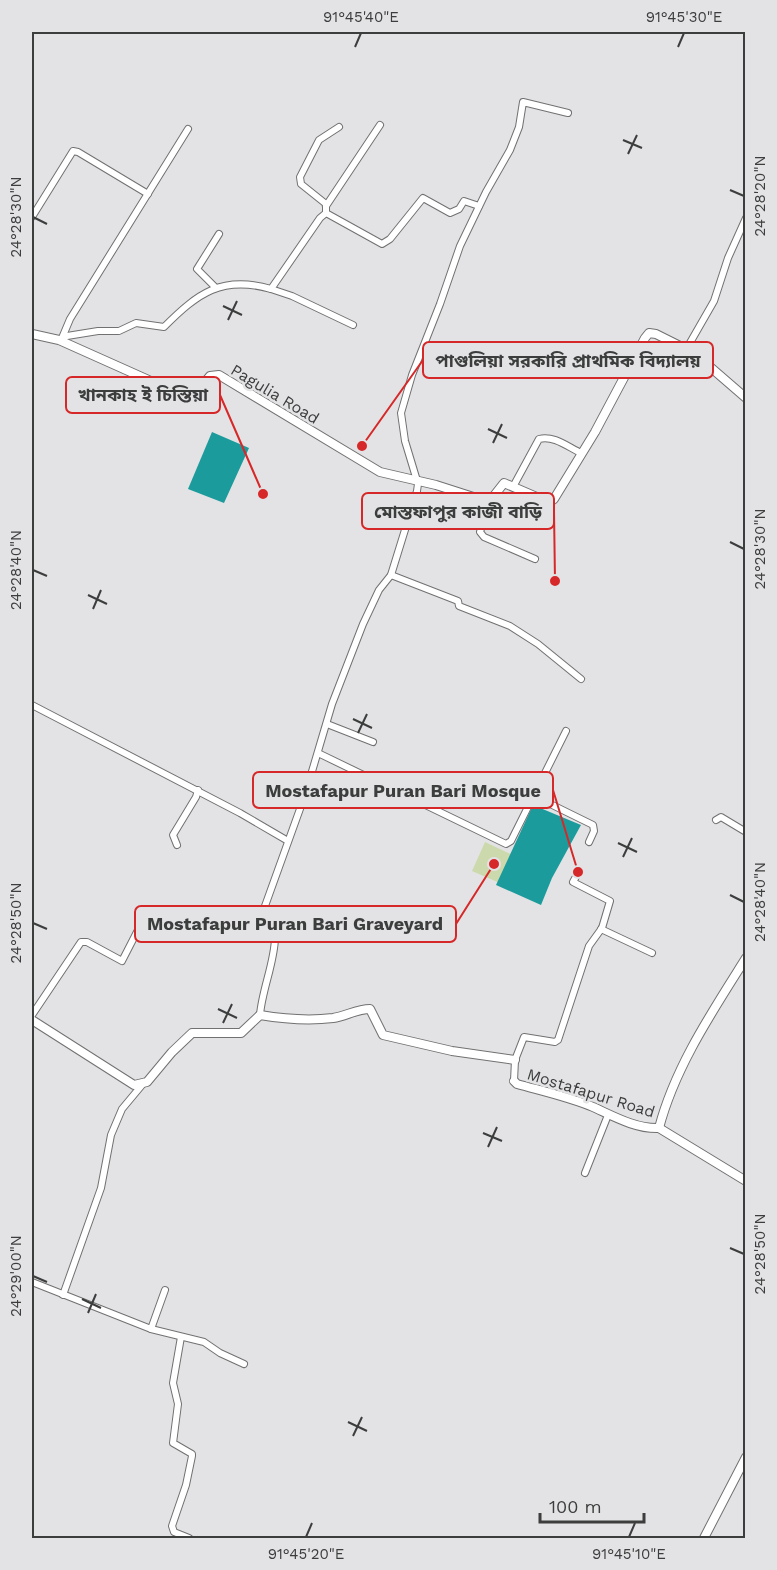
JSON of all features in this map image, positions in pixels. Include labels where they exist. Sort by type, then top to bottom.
[{"type":"street","points":[[63,1295],[101,1188],[111,1135],[122,1109],[192,1033],[241,1033],[260,1015],[275,948],[275,937],[263,930],[265,906],[318,753],[332,704],[357,638],[379,590],[391,575],[417,491],[417,481],[405,441],[401,413],[412,375],[460,246],[513,142],[519,127],[523,102],[568,112]]},
{"type":"street","points":[[271,289],[326,210],[380,125]]},
{"type":"street","points":[[339,127],[319,140],[300,177],[301,184],[319,197],[326,210],[382,244],[390,239],[423,198],[450,213],[459,209],[464,201],[479,206]]},
{"type":"street","points":[[61,339],[70,319],[188,129]]},
{"type":"street","points":[[32,217],[73,151],[148,194]]},
{"type":"street","points":[[687,348],[714,301],[728,258],[746,218]]},
{"type":"street","points":[[216,288],[197,268],[219,234]]},
{"type":"street","name":"Pagulia Road","points":[[61,339],[98,331],[119,331],[136,323],[164,327],[195,299],[211,289],[242,283],[292,296],[353,325]]},
{"type":"street","points":[[535,559],[484,537],[480,532],[489,502],[504,483],[514,485],[550,502],[595,432],[649,333],[687,348],[746,398]]},
{"type":"street","name":"Pagulia Road","points":[[32,334],[61,339],[92,356],[191,399],[210,376],[219,375],[380,472],[417,481]]},
{"type":"street","points":[[514,485],[539,439],[546,437],[554,439],[581,453]]},
{"type":"street","points":[[417,481],[489,502]]},
{"type":"street","points":[[391,575],[458,601],[459,606],[510,626],[538,644],[581,679]]},
{"type":"street","points":[[32,705],[198,790],[288,841]]},
{"type":"street","points":[[327,724],[373,742]]},
{"type":"street","points":[[318,753],[506,844],[511,841],[566,731]]},
{"type":"street","points":[[177,845],[173,835],[198,790]]},
{"type":"street","points":[[534,796],[593,825],[594,831],[589,842]]},
{"type":"street","points":[[716,820],[721,817],[746,832]]},
{"type":"street","points":[[515,1060],[524,1037],[557,1042],[590,946],[602,929],[610,901],[573,882],[578,873]]},
{"type":"street","points":[[32,1015],[81,942],[87,942],[122,961],[141,924]]},
{"type":"street","points":[[602,929],[652,953]]},
{"type":"street","points":[[659,1128],[665,1102],[692,1048],[746,958]]},
{"type":"street","name":"Mostafapur Road","points":[[260,1015],[317,1020],[336,1017],[360,1009],[370,1009],[383,1035],[452,1051],[515,1060],[514,1081],[517,1084],[592,1107],[608,1115],[649,1128],[659,1128],[746,1181]]},
{"type":"street","points":[[32,1020],[134,1085],[142,1085]]},
{"type":"street","points":[[585,1173],[608,1115]]},
{"type":"street","points":[[32,1282],[151,1329],[204,1342],[220,1353],[244,1364]]},
{"type":"street","points":[[151,1329],[165,1290]]},
{"type":"street","points":[[181,1337],[173,1383],[178,1404],[173,1443],[192,1456],[186,1485],[172,1526],[174,1532],[189,1539]]},
{"type":"street","points":[[704,1539],[746,1457]]},
{"type":"green space","points":[[485,842],[517,857],[502,884],[472,871]]},
{"type":"water","points":[[212,432],[249,448],[224,503],[188,489]]},
{"type":"water","points":[[533,805],[581,825],[552,878],[541,905],[496,885]]},
{"type":"place","name":"পাগুলিয়া সরকারি প্রাথমিক বিদ্যালয়","points":[[362,446]]},
{"type":"place","name":"খানকাহ ই চিস্তিয়া","points":[[263,494]]},
{"type":"place","name":"মোস্তফাপুর কাজী বাড়ি","points":[[555,581]]},
{"type":"place","name":"Mostafapur Puran Bari Graveyard","points":[[494,864]]},
{"type":"place","name":"Mostafapur Puran Bari Mosque","points":[[578,872]]}]
